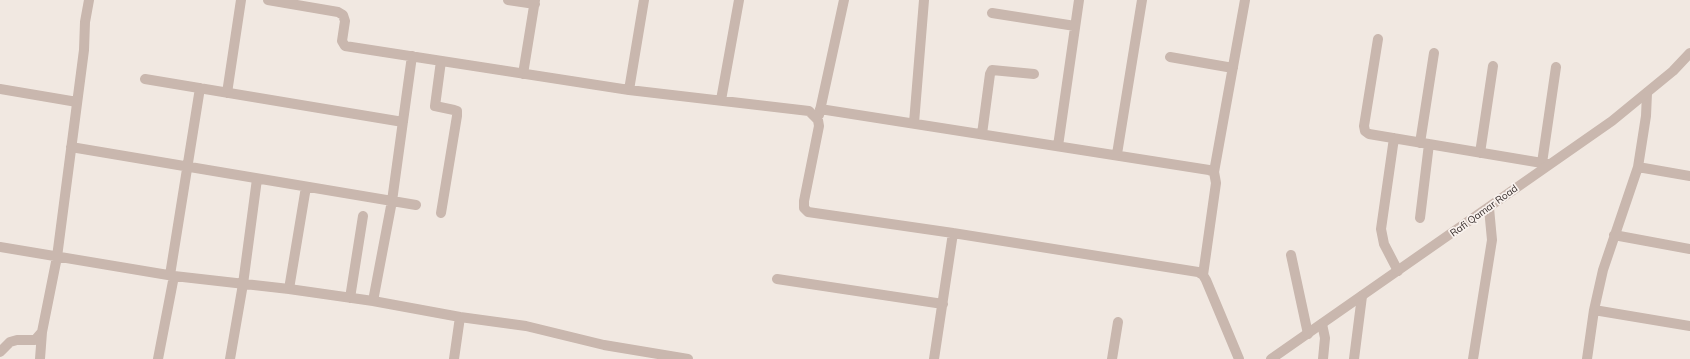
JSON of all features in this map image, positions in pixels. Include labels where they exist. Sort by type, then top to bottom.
[{"type":"street","points":[[40,359],[42,332],[57,257],[89,0]]},
{"type":"street","points":[[227,92],[241,0]]},
{"type":"street","points":[[268,0],[338,12],[343,15],[345,21],[342,41],[345,46],[629,90],[809,111],[818,120]]},
{"type":"street","points":[[508,0],[535,2],[523,74]]},
{"type":"street","points":[[629,90],[644,0]]},
{"type":"street","points":[[720,100],[739,0]]},
{"type":"street","points":[[844,0],[820,109],[818,134],[804,201],[804,208],[808,212],[953,233],[1198,272],[1203,275]]},
{"type":"street","points":[[914,123],[924,0]]},
{"type":"street","points":[[1058,146],[1079,0]]},
{"type":"street","points":[[1117,154],[1142,0]]},
{"type":"street","points":[[1239,359],[1203,275],[1216,183],[1214,172],[1245,0]]},
{"type":"street","points":[[992,13],[1075,26]]},
{"type":"street","points":[[1378,39],[1364,126],[1365,131],[1369,134],[1545,164],[1556,67]]},
{"type":"street","points":[[1420,218],[1425,144],[1434,52]]},
{"type":"street","name":"Rafi Qamar Road","points":[[1271,359],[1489,208],[1545,164],[1612,120],[1673,71],[1690,53]]},
{"type":"street","points":[[373,301],[392,201],[412,56]]},
{"type":"street","points":[[1170,57],[1233,68]]},
{"type":"street","points":[[441,61],[435,106],[457,111],[442,213]]},
{"type":"street","points":[[1480,153],[1493,66]]},
{"type":"street","points":[[982,134],[990,74],[992,70],[1034,74]]},
{"type":"street","points":[[145,79],[403,122]]},
{"type":"street","points":[[158,359],[200,88]]},
{"type":"street","points":[[0,90],[77,102]]},
{"type":"street","points":[[1587,359],[1594,310],[1602,270],[1638,167],[1646,116],[1647,93]]},
{"type":"street","points":[[820,109],[1117,154],[1203,168],[1214,172]]},
{"type":"street","points":[[1394,138],[1381,229],[1384,244],[1398,271]]},
{"type":"street","points":[[71,147],[416,205]]},
{"type":"street","points":[[1638,167],[1690,176]]},
{"type":"street","points":[[230,359],[243,284],[257,179]]},
{"type":"street","points":[[289,289],[306,187]]},
{"type":"street","points":[[1473,359],[1492,240],[1489,208]]},
{"type":"street","points":[[350,298],[363,216]]},
{"type":"street","points":[[934,359],[953,233]]},
{"type":"street","points":[[1614,235],[1690,249]]},
{"type":"street","points":[[0,247],[172,276],[289,289],[373,301],[460,317],[526,326],[604,345],[688,359]]},
{"type":"street","points":[[1291,255],[1308,334]]},
{"type":"street","points":[[777,279],[942,304]]},
{"type":"street","points":[[1354,359],[1362,296]]},
{"type":"street","points":[[1594,310],[1690,326]]},
{"type":"street","points":[[454,359],[460,317]]},
{"type":"street","points":[[1112,359],[1118,322]]},
{"type":"street","points":[[1322,324],[1325,338],[1323,359]]},
{"type":"street","points":[[0,352],[10,342],[17,340],[35,340],[42,332]]}]
